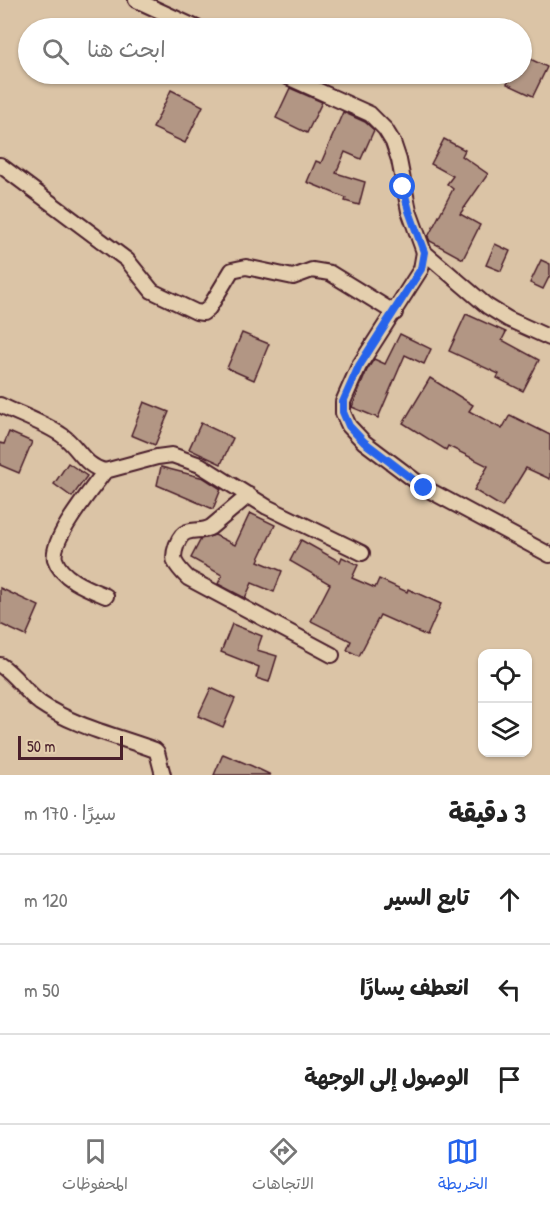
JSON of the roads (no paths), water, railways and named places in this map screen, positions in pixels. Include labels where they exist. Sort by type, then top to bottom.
[{"type":"street","points":[[136,0],[175,18]]},
{"type":"street","points":[[303,84],[370,114],[385,129],[393,142],[399,160],[409,211],[424,252],[487,306],[508,320],[550,338]]},
{"type":"street","points":[[0,165],[128,260],[152,291],[196,312],[203,314],[209,308],[232,270],[246,267],[293,277],[312,270],[330,273],[394,313]]},
{"type":"street","points":[[424,252],[421,269],[359,366],[343,402],[343,412],[349,426],[364,442],[424,488],[550,555]]},
{"type":"street","points":[[0,405],[61,434],[71,442],[83,460],[96,469],[105,471],[172,455],[200,465],[267,507],[362,553]]},
{"type":"street","points":[[105,471],[61,534],[54,557],[59,567],[78,584],[106,596]]},
{"type":"street","points":[[249,495],[205,531],[187,532],[183,535],[177,545],[174,558],[176,565],[188,578],[332,655]]},
{"type":"street","points":[[0,665],[11,672],[38,701],[53,711],[158,752],[163,775]]}]
